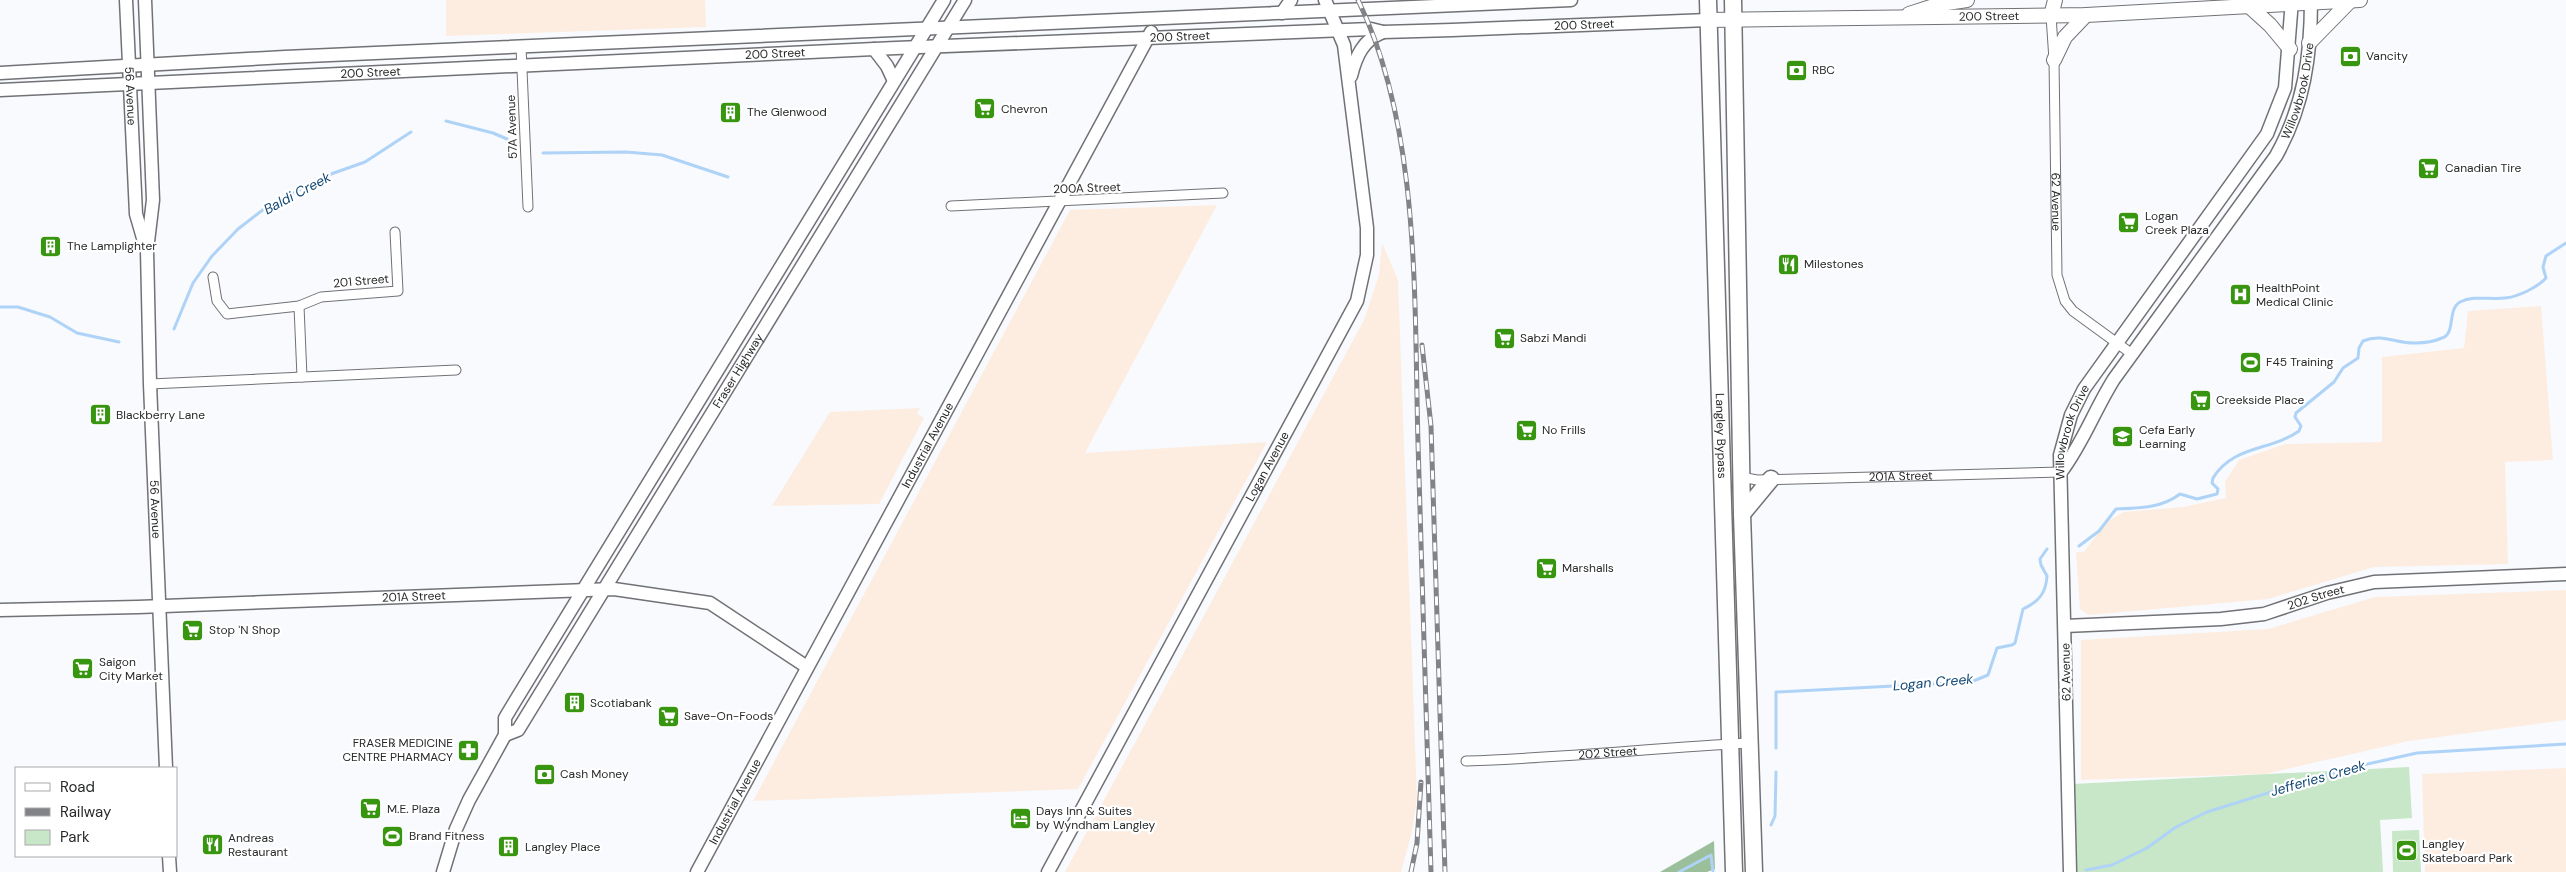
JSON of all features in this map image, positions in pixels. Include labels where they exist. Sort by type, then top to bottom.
[{"type":"highway","name":"Langley Bypass","points":[[1708,0],[1734,872]]},
{"type":"highway","name":"Langley Bypass","points":[[1733,0],[1741,477],[1754,872]]},
{"type":"highway","points":[[1722,462],[1741,477]]},
{"type":"highway","points":[[1742,514],[1771,479]]},
{"type":"main road","name":"56 Avenue","points":[[126,0],[128,82],[136,214],[147,250]]},
{"type":"main road","name":"56 Avenue","points":[[145,0],[153,200],[147,250],[150,384],[166,767]]},
{"type":"main road","name":"Fraser Highway","points":[[443,872],[469,800],[505,735],[505,718],[944,0]]},
{"type":"main road","name":"Fraser Highway","points":[[505,735],[518,730],[966,0]]},
{"type":"main road","points":[[1282,13],[1291,0]]},
{"type":"main road","name":"Logan Avenue","points":[[1048,872],[1357,302],[1367,255],[1367,228],[1344,45],[1325,0]]},
{"type":"main road","name":"200 Street","points":[[0,73],[128,64],[1571,0]]},
{"type":"main road","points":[[1896,18],[1940,4],[1967,0]]},
{"type":"main road","points":[[2051,16],[2055,0]]},
{"type":"main road","name":"200 Street","points":[[0,90],[128,82],[1149,37],[1371,29],[1383,32],[1708,20],[2086,15],[2292,2],[2360,0]]},
{"type":"main road","name":"Willowbrook Drive","points":[[2061,472],[2080,445],[2101,400],[2132,354],[2280,148],[2293,122],[2303,94],[2309,44],[2311,1]]},
{"type":"main road","points":[[2309,44],[2350,1]]},
{"type":"main road","name":"Willowbrook Drive","points":[[2061,472],[2060,455],[2071,416],[2084,389],[2263,141],[2274,120],[2285,88],[2290,49],[2292,2]]},
{"type":"main road","points":[[2249,6],[2270,25],[2290,49]]},
{"type":"main road","points":[[2054,60],[2067,33],[2086,15]]},
{"type":"main road","name":"Industrial Avenue","points":[[697,872],[1159,19]]},
{"type":"main road","points":[[1349,86],[1354,63],[1360,50],[1374,36],[1383,32]]},
{"type":"main road","points":[[874,50],[887,66],[894,81]]},
{"type":"main road","name":"62 Avenue","points":[[2061,472],[2070,872]]},
{"type":"main road","name":"202 Street","points":[[2065,626],[2221,619],[2264,614],[2327,593],[2374,582],[2566,574]]},
{"type":"main road","name":"201A Street","points":[[0,610],[604,590],[665,595],[710,604],[807,667]]},
{"type":"main road","points":[[169,857],[170,872]]},
{"type":"street","name":"62 Avenue","points":[[2051,16],[2054,60],[2057,275],[2065,301],[2073,311],[2132,354]]},
{"type":"street","name":"57A Avenue","points":[[521,47],[528,207]]},
{"type":"street","name":"200A Street","points":[[951,206],[1223,194]]},
{"type":"street","name":"201 Street","points":[[213,277],[217,300],[227,314],[299,306],[321,297],[398,291],[395,232]]},
{"type":"street","points":[[299,306],[302,377]]},
{"type":"street","points":[[150,384],[456,370]]},
{"type":"street","name":"201A Street","points":[[1741,477],[1771,479],[2061,472]]},
{"type":"street","name":"202 Street","points":[[1466,761],[1557,758],[1616,750],[1750,743]]},
{"type":"shaded area","points":[[446,0],[705,0],[706,27],[446,36]]},
{"type":"shaded area","points":[[1217,205],[1085,453],[1267,442],[1078,789],[753,801],[1070,210]]},
{"type":"shaded area","points":[[1382,243],[1398,280],[1417,798],[1412,832],[1401,872],[1065,872],[1364,320],[1379,275]]},
{"type":"shaded area","points":[[2541,306],[2553,460],[2505,462],[2508,564],[2374,567],[2268,599],[2089,615],[2080,609],[2076,552],[2084,552],[2106,522],[2124,512],[2183,507],[2226,498],[2225,482],[2239,460],[2285,444],[2382,442],[2382,357],[2464,348],[2468,311]]},
{"type":"shaded area","points":[[920,408],[917,414],[924,418],[879,504],[772,506],[830,412]]},
{"type":"shaded area","points":[[2566,590],[2566,720],[2409,741],[2265,774],[2081,780],[2081,640],[2268,629],[2375,597]]},
{"type":"shaded area","points":[[2566,768],[2566,872],[2425,872],[2422,774]]},
{"type":"green space","points":[[2409,767],[2412,818],[2380,820],[2383,872],[2077,872],[2073,784]]},
{"type":"green space","name":"Langley Skateboard Park","points":[[2419,830],[2421,872],[2393,872],[2392,831]]},
{"type":"green space","points":[[1714,841],[1715,869],[1707,872],[1660,872]]},
{"type":"waterway","name":"Baldi Creek","points":[[446,121],[493,133],[507,139]]},
{"type":"waterway","name":"Baldi Creek","points":[[174,329],[193,283],[212,256],[238,229],[268,206],[331,174],[365,162],[411,132]]},
{"type":"waterway","name":"Baldi Creek","points":[[543,153],[626,152],[662,155],[728,177]]},
{"type":"waterway","points":[[2079,546],[2099,531],[2116,509],[2158,505],[2180,494],[2197,499],[2217,494],[2218,489],[2212,483],[2213,478],[2221,467],[2242,454],[2277,442],[2299,431],[2301,426],[2295,417],[2296,413],[2334,382],[2343,368],[2358,358],[2359,348],[2363,341],[2383,338],[2419,343],[2442,338],[2449,332],[2456,305],[2471,299],[2510,297],[2522,294],[2533,288],[2546,278],[2543,267],[2546,256],[2566,243]]},
{"type":"waterway","name":"Baldi Creek","points":[[0,307],[18,307],[50,317],[77,333],[119,342]]},
{"type":"waterway","name":"Logan Creek","points":[[1776,748],[1776,692],[1971,682],[1988,675],[1997,648],[2015,643],[2023,609],[2037,600],[2043,593],[2047,576],[2040,559],[2047,549]]},
{"type":"waterway","name":"Jefferies Creek","points":[[2086,870],[2112,865],[2147,848],[2176,827],[2207,812],[2345,769],[2417,753],[2566,744]]},
{"type":"waterway","name":"Logan Creek","points":[[1771,825],[1775,816],[1776,772]]},
{"type":"waterway","name":"Logan Creek","points":[[1679,872],[1711,855],[1713,872]]},
{"type":"railway","points":[[1358,0],[1379,50],[1393,104],[1404,160],[1410,217],[1416,332],[1431,872]]},
{"type":"railway","points":[[1422,345],[1431,426],[1445,872]]},
{"type":"railway","points":[[1411,872],[1417,843],[1421,782]]},
{"type":"place","name":"Vancity","points":[[2350,56]]},
{"type":"place","name":"RBC","points":[[1796,70]]},
{"type":"place","name":"Chevron","points":[[985,109]]},
{"type":"place","name":"The Glenwood","points":[[731,112]]},
{"type":"place","name":"Canadian Tire","points":[[2429,168]]},
{"type":"place","name":"Logan Creek Plaza","points":[[2129,223]]},
{"type":"place","name":"The Lamplighter","points":[[51,246]]},
{"type":"place","name":"Milestones","points":[[1788,264]]},
{"type":"place","name":"HealthPoint Medical Clinic","points":[[2240,295]]},
{"type":"place","name":"Sabzi Mandi","points":[[1504,338]]},
{"type":"place","name":"F45 Training","points":[[2250,362]]},
{"type":"place","name":"Creekside Place","points":[[2200,400]]},
{"type":"place","name":"Blackberry Lane","points":[[100,415]]},
{"type":"place","name":"No Frills","points":[[1526,430]]},
{"type":"place","name":"Cefa Early Learning","points":[[2123,437]]},
{"type":"place","name":"Marshalls","points":[[1546,568]]},
{"type":"place","name":"Stop 'N Shop","points":[[193,630]]},
{"type":"place","name":"Saigon City Market","points":[[83,669]]},
{"type":"place","name":"Scotiabank","points":[[574,703]]},
{"type":"place","name":"Save-On-Foods","points":[[668,716]]},
{"type":"place","name":"FRASE℞ MEDICINE CENTRE PHARMACY","points":[[469,750]]},
{"type":"place","name":"Cash Money","points":[[544,774]]},
{"type":"place","name":"M.E. Plaza","points":[[371,809]]},
{"type":"place","name":"Days Inn & Suites by Wyndham Langley","points":[[1020,818]]},
{"type":"place","name":"Brand Fitness","points":[[393,836]]},
{"type":"place","name":"Andreas Restaurant","points":[[212,845]]},
{"type":"place","name":"Langley Place","points":[[509,847]]},
{"type":"place","name":"Langley Skateboard Park","points":[[2406,851]]}]
